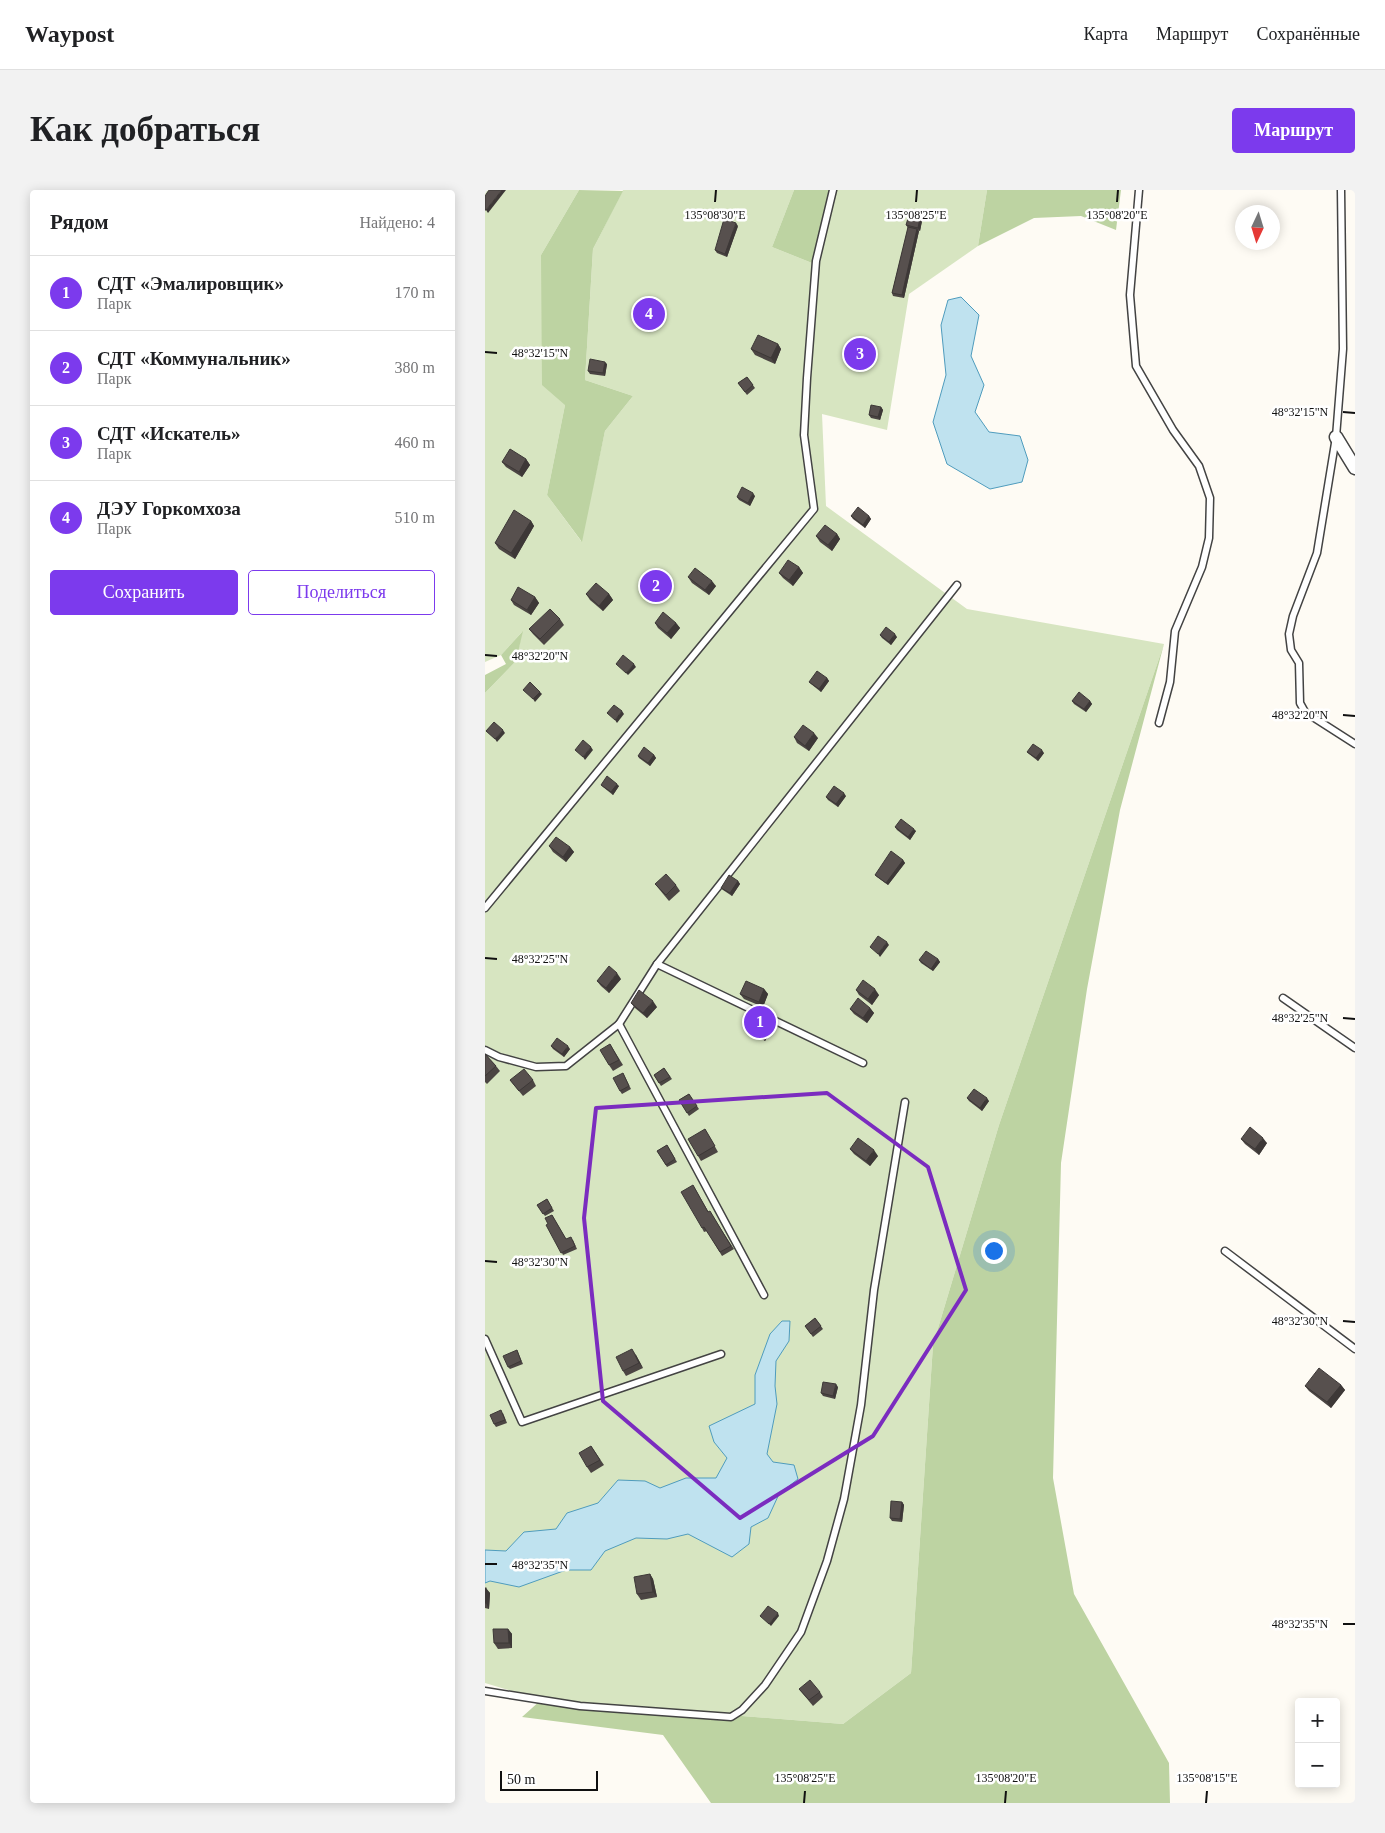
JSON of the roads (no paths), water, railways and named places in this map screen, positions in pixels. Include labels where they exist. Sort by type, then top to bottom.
[{"type":"street","points":[[1337,437],[1355,468]]},
{"type":"lane","points":[[485,908],[814,509],[804,435],[807,378],[816,261],[833,190]]},
{"type":"lane","points":[[1139,190],[1130,295],[1136,366],[1173,430],[1199,466],[1210,498],[1209,538],[1202,567],[1175,631],[1170,682],[1159,723]]},
{"type":"lane","points":[[1341,190],[1343,349],[1337,437],[1317,553],[1293,616],[1289,634],[1291,650],[1299,662],[1300,703],[1305,712],[1355,744]]},
{"type":"lane","points":[[485,1050],[499,1057],[536,1066],[566,1066],[619,1024],[657,964],[957,586]]},
{"type":"lane","points":[[657,964],[863,1063]]},
{"type":"lane","points":[[1283,998],[1355,1048]]},
{"type":"lane","points":[[619,1024],[764,1295]]},
{"type":"lane","points":[[485,1691],[579,1706],[731,1717],[743,1710],[765,1685],[801,1632],[827,1560],[844,1499],[861,1405],[874,1290],[905,1102]]},
{"type":"lane","points":[[1225,1251],[1355,1349]]},
{"type":"lane","points":[[485,1339],[522,1422],[721,1354]]},
{"type":"water","points":[[961,297],[979,315],[971,356],[984,385],[975,412],[989,432],[1020,436],[1028,460],[1022,482],[990,489],[947,464],[933,422],[946,375],[941,325],[948,300]]},
{"type":"water","points":[[782,1321],[790,1321],[789,1341],[776,1361],[775,1386],[777,1404],[767,1454],[773,1462],[794,1465],[798,1479],[779,1494],[768,1518],[751,1527],[749,1544],[732,1557],[688,1534],[667,1539],[636,1538],[605,1551],[591,1570],[566,1570],[519,1587],[490,1581],[485,1583],[485,1550],[506,1551],[524,1532],[556,1529],[567,1513],[598,1503],[618,1480],[645,1481],[660,1488],[686,1478],[716,1478],[727,1458],[714,1442],[709,1426],[755,1404],[755,1375],[770,1334]]},
{"type":"place","name":"ДЭУ Горкомхоза","points":[[649,314]]},
{"type":"place","name":"СДТ «Искатель»","points":[[860,354]]},
{"type":"place","name":"СДТ «Коммунальник»","points":[[656,586]]},
{"type":"place","name":"СДТ «Эмалировщик»","points":[[760,1022]]}]
